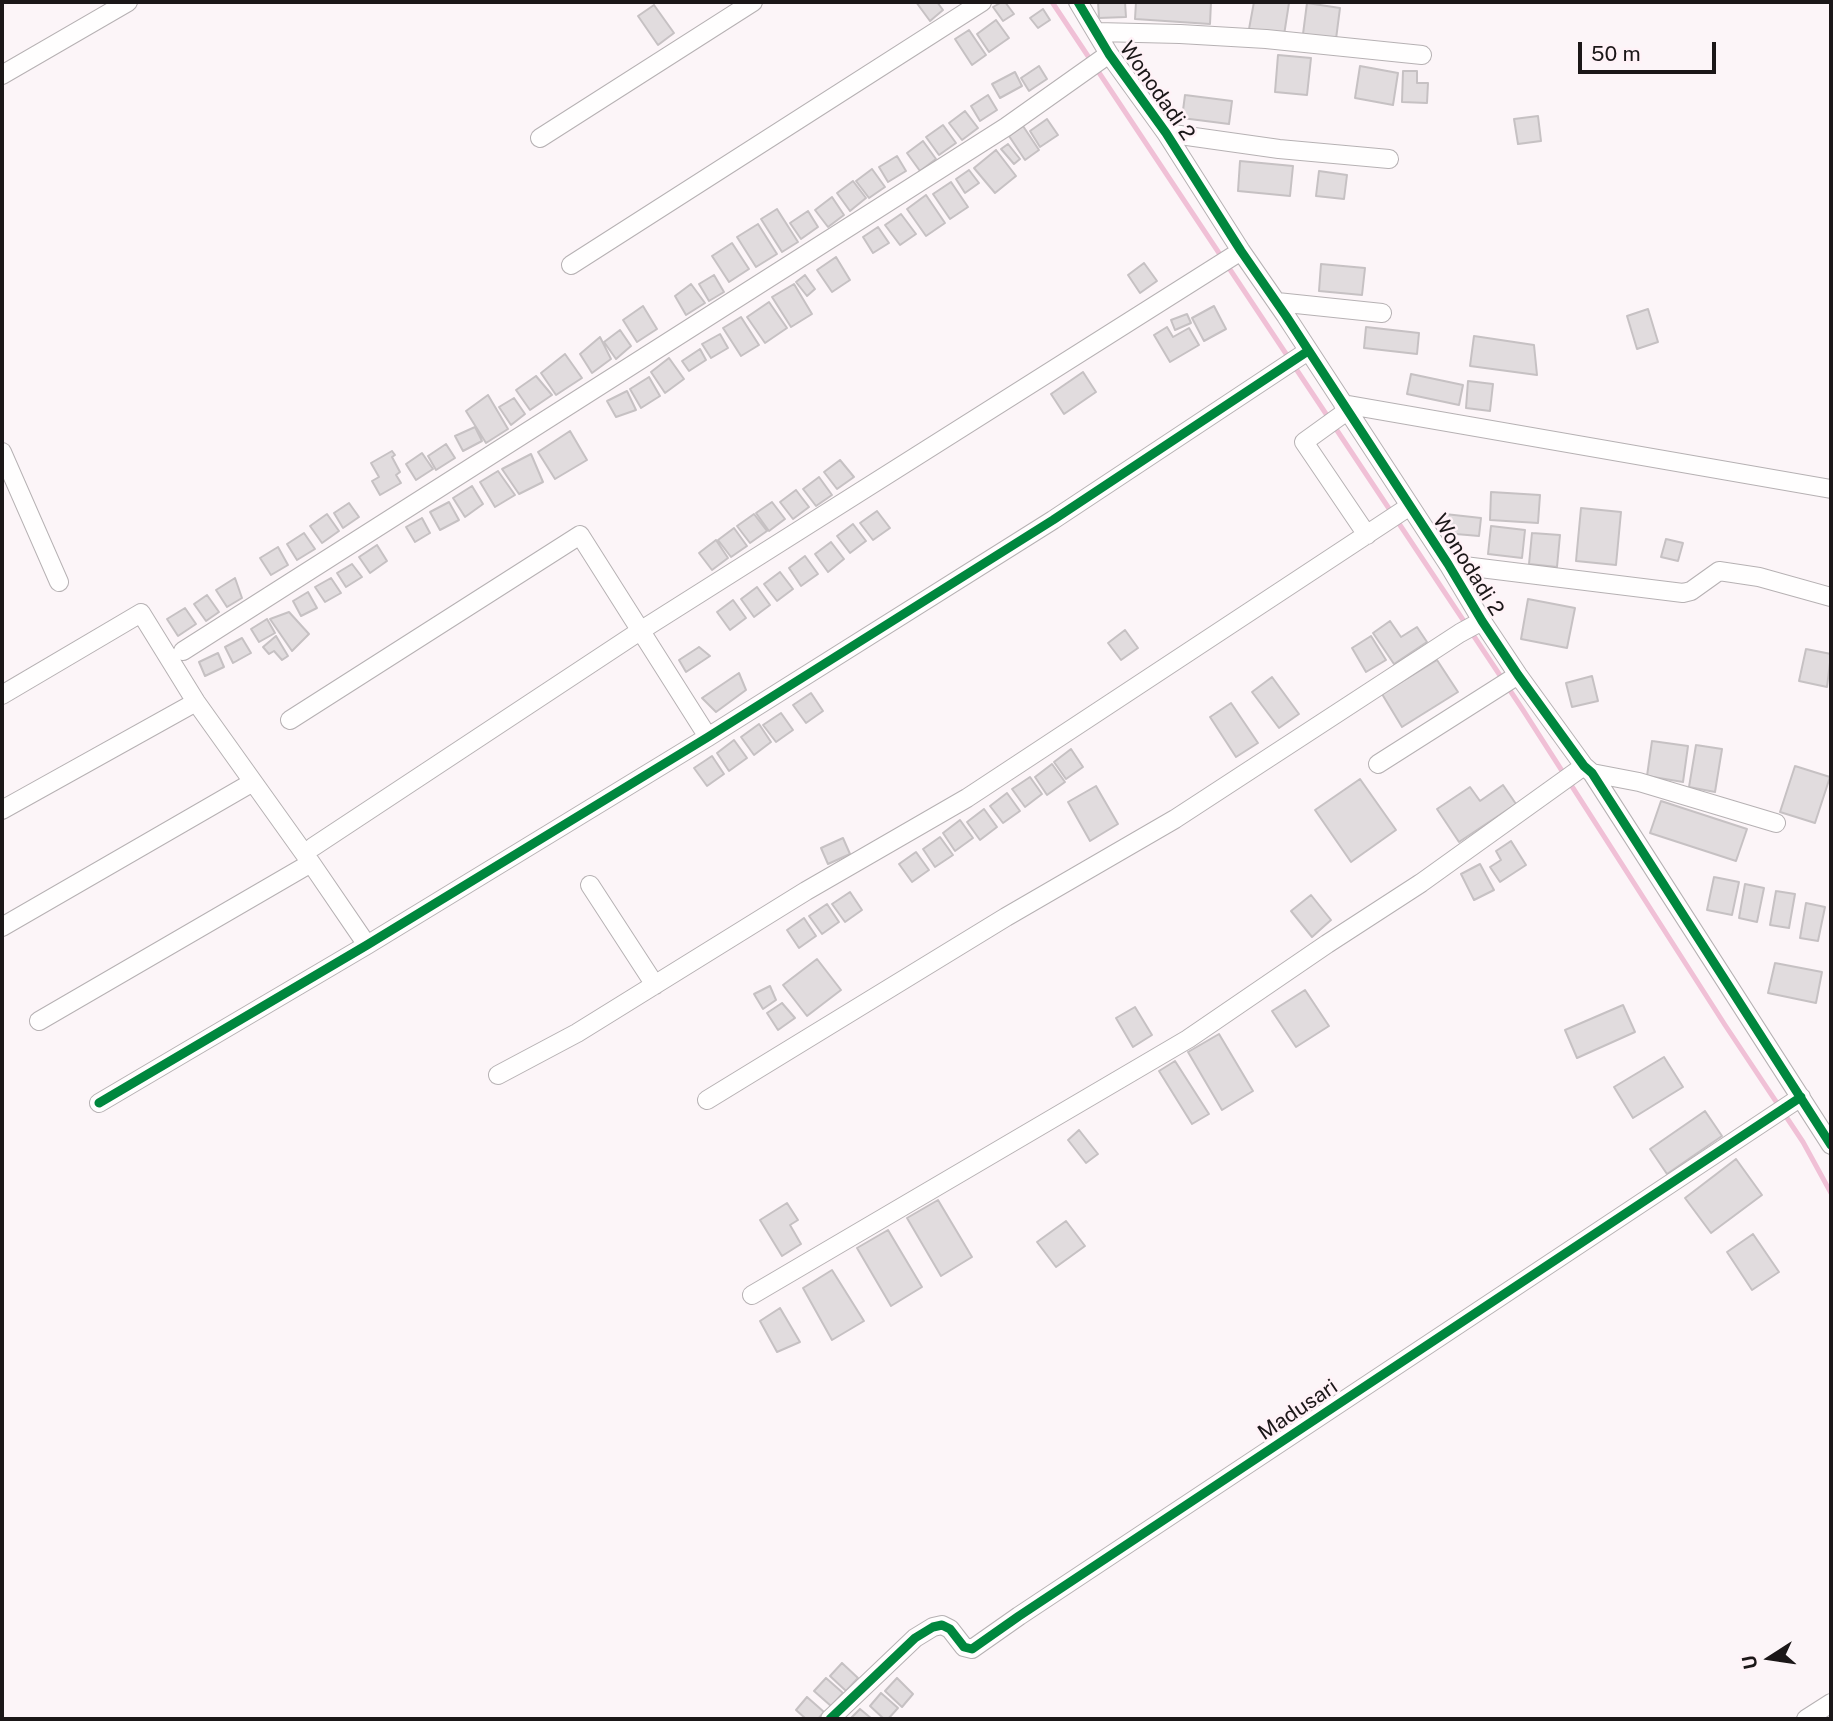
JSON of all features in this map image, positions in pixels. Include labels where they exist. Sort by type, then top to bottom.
[{"type":"street","points":[[2,75],[128,2]]},
{"type":"street","points":[[540,138],[753,2]]},
{"type":"street","points":[[571,265],[982,2]]},
{"type":"street","name":"Wonodadi 2","points":[[1078,2],[1097,32],[1104,57],[1166,133],[1229,259],[1277,302],[1298,358],[1342,411],[1406,509],[1448,564],[1472,626],[1578,774],[1831,1145]]},
{"type":"street","points":[[1097,32],[1254,38],[1422,55]]},
{"type":"street","points":[[183,651],[994,134],[1104,57]]},
{"type":"street","points":[[1166,133],[1279,149],[1389,159]]},
{"type":"street","points":[[39,1021],[312,855],[640,631],[1229,259]]},
{"type":"street","points":[[1277,302],[1381,313]]},
{"type":"street","points":[[99,1103],[367,945],[708,737],[1053,520],[1298,358]]},
{"type":"street","points":[[1367,535],[1304,442],[1342,411],[1831,489]]},
{"type":"street","points":[[2,452],[58,582]]},
{"type":"street","points":[[498,1075],[577,1033],[806,891],[967,798],[1406,509]]},
{"type":"street","points":[[290,720],[580,535],[708,737]]},
{"type":"street","points":[[1448,564],[1683,593],[1719,572],[1759,577],[1831,597]]},
{"type":"street","points":[[2,695],[141,613],[196,702],[253,782],[312,855],[367,945]]},
{"type":"street","points":[[707,1100],[1006,917],[1175,818],[1472,626]]},
{"type":"street","points":[[1378,764],[1509,681]]},
{"type":"street","points":[[2,810],[196,702]]},
{"type":"street","points":[[752,1295],[1188,1039],[1578,774],[1639,782],[1776,823]]},
{"type":"street","points":[[2,927],[253,782]]},
{"type":"street","points":[[590,885],[655,985]]},
{"type":"street","name":"Madusari","points":[[830,1719],[915,1638],[933,1627],[942,1625],[950,1629],[964,1647],[972,1648],[1800,1098]]},
{"type":"street","points":[[1806,1719],[1831,1703]]},
{"type":"building","points":[[916,2],[937,2],[943,10],[930,21]]},
{"type":"building","points":[[1005,2],[1014,14],[1003,21],[993,7]]},
{"type":"building","points":[[1098,2],[1125,2],[1126,17],[1099,18]]},
{"type":"building","points":[[1136,2],[1211,2],[1210,24],[1135,19]]},
{"type":"building","points":[[1254,2],[1289,3],[1284,35],[1249,29]]},
{"type":"building","points":[[1307,3],[1340,8],[1336,39],[1303,34]]},
{"type":"building","points":[[654,5],[674,33],[658,45],[638,16]]},
{"type":"building","points":[[1043,9],[1050,20],[1038,28],[1030,18]]},
{"type":"building","points":[[996,20],[1009,38],[989,52],[977,34]]},
{"type":"building","points":[[969,30],[986,55],[972,65],[955,39]]},
{"type":"building","points":[[1278,55],[1311,58],[1307,95],[1275,92]]},
{"type":"building","points":[[1039,66],[1047,79],[1029,91],[1021,78]]},
{"type":"building","points":[[1360,66],[1398,73],[1393,105],[1355,98]]},
{"type":"building","points":[[1403,71],[1417,71],[1417,83],[1428,83],[1427,103],[1402,102]]},
{"type":"building","points":[[1015,72],[1022,86],[1000,98],[992,84]]},
{"type":"building","points":[[988,95],[997,110],[980,121],[971,106]]},
{"type":"building","points":[[1185,95],[1232,101],[1229,124],[1182,118]]},
{"type":"building","points":[[965,111],[978,128],[962,140],[949,123]]},
{"type":"building","points":[[1538,116],[1541,141],[1518,144],[1514,119]]},
{"type":"building","points":[[1047,119],[1058,135],[1040,147],[1030,131]]},
{"type":"building","points":[[943,125],[956,143],[939,155],[926,137]]},
{"type":"building","points":[[1023,126],[1039,150],[1025,160],[1009,136]]},
{"type":"building","points":[[923,141],[936,159],[920,171],[907,153]]},
{"type":"building","points":[[1008,144],[1020,159],[1014,164],[1001,149]]},
{"type":"building","points":[[996,150],[1016,176],[995,193],[974,168]]},
{"type":"building","points":[[897,156],[906,171],[888,182],[879,167]]},
{"type":"building","points":[[1240,161],[1293,166],[1290,196],[1238,191]]},
{"type":"building","points":[[872,169],[885,187],[869,198],[856,181]]},
{"type":"building","points":[[969,170],[979,183],[965,193],[956,179]]},
{"type":"building","points":[[1319,171],[1347,175],[1344,199],[1316,196]]},
{"type":"building","points":[[853,181],[866,198],[850,211],[837,193]]},
{"type":"building","points":[[951,182],[968,207],[950,219],[933,194]]},
{"type":"building","points":[[926,195],[945,223],[926,236],[907,209]]},
{"type":"building","points":[[832,197],[844,215],[828,227],[815,210]]},
{"type":"building","points":[[777,209],[798,242],[782,252],[761,219]]},
{"type":"building","points":[[808,211],[818,227],[801,239],[790,223]]},
{"type":"building","points":[[901,214],[916,234],[900,245],[885,225]]},
{"type":"building","points":[[758,224],[777,254],[756,267],[737,237]]},
{"type":"building","points":[[878,227],[889,243],[873,253],[863,237]]},
{"type":"building","points":[[732,243],[749,269],[729,282],[712,256]]},
{"type":"building","points":[[836,257],[850,280],[832,292],[817,270]]},
{"type":"building","points":[[1144,263],[1157,281],[1140,293],[1128,275]]},
{"type":"building","points":[[1321,264],[1365,268],[1362,295],[1319,291]]},
{"type":"building","points":[[714,275],[724,292],[709,301],[699,284]]},
{"type":"building","points":[[805,275],[815,289],[807,296],[796,282]]},
{"type":"building","points":[[691,284],[705,303],[686,315],[675,296]]},
{"type":"building","points":[[794,284],[812,314],[791,327],[772,297]]},
{"type":"building","points":[[769,302],[787,328],[765,343],[747,317]]},
{"type":"building","points":[[643,306],[657,329],[637,342],[623,320]]},
{"type":"building","points":[[1214,306],[1226,329],[1204,341],[1192,318]]},
{"type":"building","points":[[1648,309],[1658,342],[1637,349],[1627,316]]},
{"type":"building","points":[[1187,314],[1191,323],[1175,330],[1171,320]]},
{"type":"building","points":[[741,317],[759,345],[741,356],[723,328]]},
{"type":"building","points":[[1167,327],[1173,337],[1189,328],[1199,345],[1170,362],[1154,335]]},
{"type":"building","points":[[1366,327],[1419,333],[1417,354],[1364,348]]},
{"type":"building","points":[[620,330],[631,346],[616,359],[604,342]]},
{"type":"building","points":[[720,334],[728,348],[711,358],[702,344]]},
{"type":"building","points":[[1474,336],[1534,345],[1537,375],[1470,366]]},
{"type":"building","points":[[600,337],[611,359],[592,373],[580,354]]},
{"type":"building","points":[[700,349],[706,360],[689,371],[682,361]]},
{"type":"building","points":[[565,354],[582,378],[556,395],[541,373]]},
{"type":"building","points":[[669,358],[684,379],[665,393],[651,372]]},
{"type":"building","points":[[1083,372],[1096,392],[1064,414],[1051,394]]},
{"type":"building","points":[[1411,374],[1463,385],[1459,405],[1407,394]]},
{"type":"building","points":[[536,376],[552,395],[530,410],[516,390]]},
{"type":"building","points":[[649,377],[660,396],[641,408],[630,389]]},
{"type":"building","points":[[1468,381],[1493,384],[1490,411],[1466,408]]},
{"type":"building","points":[[627,391],[636,410],[616,417],[607,401]]},
{"type":"building","points":[[488,395],[508,429],[486,443],[466,411]]},
{"type":"building","points":[[514,398],[525,414],[511,425],[499,407]]},
{"type":"building","points":[[475,427],[482,441],[463,451],[455,436]]},
{"type":"building","points":[[570,431],[587,460],[555,479],[538,452]]},
{"type":"building","points":[[446,444],[455,458],[436,470],[428,456]]},
{"type":"building","points":[[392,451],[395,455],[392,457],[400,472],[396,475],[401,483],[380,495],[372,481],[379,477],[371,463]]},
{"type":"building","points":[[422,453],[433,469],[416,480],[406,464]]},
{"type":"building","points":[[531,454],[543,482],[519,494],[502,469]]},
{"type":"building","points":[[840,460],[854,477],[837,489],[824,472]]},
{"type":"building","points":[[498,471],[515,495],[495,507],[480,482]]},
{"type":"building","points":[[819,477],[832,495],[816,506],[803,489]]},
{"type":"building","points":[[472,486],[483,504],[465,517],[453,498]]},
{"type":"building","points":[[796,490],[809,507],[793,519],[780,502]]},
{"type":"building","points":[[1491,492],[1540,495],[1538,523],[1490,520]]},
{"type":"building","points":[[449,502],[459,520],[440,530],[430,512]]},
{"type":"building","points":[[772,502],[785,519],[769,531],[756,513]]},
{"type":"building","points":[[349,503],[359,517],[343,528],[334,513]]},
{"type":"building","points":[[1581,508],[1621,512],[1616,565],[1576,561]]},
{"type":"building","points":[[877,511],[890,528],[873,540],[860,523]]},
{"type":"building","points":[[327,514],[339,531],[322,543],[310,526]]},
{"type":"building","points":[[754,514],[767,531],[750,543],[737,526]]},
{"type":"building","points":[[1445,514],[1481,518],[1479,536],[1444,533]]},
{"type":"building","points":[[422,518],[430,533],[415,542],[406,527]]},
{"type":"building","points":[[853,524],[866,541],[850,553],[837,536]]},
{"type":"building","points":[[1491,526],[1525,530],[1522,558],[1488,554]]},
{"type":"building","points":[[734,528],[747,546],[731,557],[718,540]]},
{"type":"building","points":[[304,533],[315,549],[297,560],[287,544]]},
{"type":"building","points":[[1532,533],[1560,535],[1557,567],[1529,564]]},
{"type":"building","points":[[1666,539],[1683,543],[1678,561],[1661,557]]},
{"type":"building","points":[[716,540],[728,558],[712,570],[699,553]]},
{"type":"building","points":[[831,542],[844,559],[828,572],[815,554]]},
{"type":"building","points":[[377,545],[387,561],[370,573],[359,557]]},
{"type":"building","points":[[278,547],[288,565],[271,575],[260,558]]},
{"type":"building","points":[[805,556],[818,574],[801,586],[789,568]]},
{"type":"building","points":[[352,564],[362,577],[346,587],[337,573]]},
{"type":"building","points":[[780,572],[793,589],[777,601],[764,584]]},
{"type":"building","points":[[235,578],[242,598],[227,607],[216,590]]},
{"type":"building","points":[[331,578],[341,593],[325,602],[315,587]]},
{"type":"building","points":[[757,587],[770,605],[754,617],[741,599]]},
{"type":"building","points":[[308,592],[317,608],[301,616],[293,601]]},
{"type":"building","points":[[207,595],[219,612],[206,621],[194,604]]},
{"type":"building","points":[[1528,599],[1575,608],[1567,648],[1521,639]]},
{"type":"building","points":[[733,600],[746,618],[730,630],[717,612]]},
{"type":"building","points":[[185,608],[196,624],[178,636],[167,619]]},
{"type":"building","points":[[289,612],[309,634],[292,651],[270,619]]},
{"type":"building","points":[[267,619],[275,633],[259,642],[251,629]]},
{"type":"building","points":[[1390,621],[1401,637],[1417,627],[1427,642],[1394,664],[1373,633]]},
{"type":"building","points":[[1125,630],[1138,648],[1121,660],[1108,643]]},
{"type":"building","points":[[276,636],[288,656],[282,660],[274,651],[269,654],[263,647]]},
{"type":"building","points":[[1371,636],[1386,660],[1366,672],[1352,648]]},
{"type":"building","points":[[242,638],[251,653],[233,663],[225,647]]},
{"type":"building","points":[[699,647],[710,656],[686,672],[679,660]]},
{"type":"building","points":[[1806,649],[1831,654],[1827,687],[1799,681]]},
{"type":"building","points":[[218,653],[224,667],[205,676],[199,662]]},
{"type":"building","points":[[1437,660],[1458,692],[1402,727],[1382,694]]},
{"type":"building","points":[[739,673],[746,690],[716,712],[702,698]]},
{"type":"building","points":[[1592,676],[1598,701],[1572,707],[1566,683]]},
{"type":"building","points":[[1272,677],[1299,714],[1279,728],[1252,692]]},
{"type":"building","points":[[811,693],[823,711],[806,723],[793,705]]},
{"type":"building","points":[[1231,703],[1258,743],[1236,757],[1210,717]]},
{"type":"building","points":[[781,713],[793,730],[776,742],[763,725]]},
{"type":"building","points":[[759,724],[771,742],[754,755],[741,737]]},
{"type":"building","points":[[734,740],[747,758],[729,771],[717,753]]},
{"type":"building","points":[[1652,741],[1688,746],[1683,782],[1647,776]]},
{"type":"building","points":[[1696,745],[1722,749],[1715,792],[1689,787]]},
{"type":"building","points":[[1071,749],[1083,767],[1066,779],[1054,762]]},
{"type":"building","points":[[712,756],[724,774],[707,786],[694,768]]},
{"type":"building","points":[[1052,764],[1065,782],[1047,795],[1035,777]]},
{"type":"building","points":[[1795,766],[1830,777],[1815,823],[1780,812]]},
{"type":"building","points":[[1030,777],[1042,794],[1025,807],[1012,789]]},
{"type":"building","points":[[1360,779],[1396,830],[1351,862],[1315,810]]},
{"type":"building","points":[[1503,785],[1516,804],[1459,842],[1437,809],[1470,787],[1480,801]]},
{"type":"building","points":[[1096,786],[1118,824],[1090,841],[1068,802]]},
{"type":"building","points":[[1007,793],[1020,811],[1003,823],[990,806]]},
{"type":"building","points":[[1661,801],[1747,829],[1736,861],[1650,833]]},
{"type":"building","points":[[984,809],[997,827],[980,840],[967,822]]},
{"type":"building","points":[[960,820],[973,838],[955,851],[943,833]]},
{"type":"building","points":[[940,837],[953,855],[935,867],[923,849]]},
{"type":"building","points":[[843,838],[850,854],[828,864],[821,848]]},
{"type":"building","points":[[1511,841],[1526,865],[1500,882],[1490,867],[1501,860],[1496,851]]},
{"type":"building","points":[[916,852],[929,870],[912,882],[899,864]]},
{"type":"building","points":[[1480,864],[1494,890],[1474,900],[1461,874]]},
{"type":"building","points":[[1714,877],[1739,882],[1732,915],[1707,910]]},
{"type":"building","points":[[1745,884],[1764,888],[1757,922],[1739,918]]},
{"type":"building","points":[[1776,891],[1795,894],[1789,928],[1770,925]]},
{"type":"building","points":[[850,892],[862,910],[845,922],[832,904]]},
{"type":"building","points":[[1311,895],[1331,920],[1312,937],[1291,911]]},
{"type":"building","points":[[1806,903],[1825,907],[1818,941],[1800,938]]},
{"type":"building","points":[[827,904],[839,922],[822,934],[809,916]]},
{"type":"building","points":[[804,918],[816,936],[799,948],[787,930]]},
{"type":"building","points":[[817,959],[841,990],[807,1016],[783,985]]},
{"type":"building","points":[[1775,963],[1822,972],[1816,1003],[1768,993]]},
{"type":"building","points":[[770,986],[776,1000],[763,1009],[754,994]]},
{"type":"building","points":[[1305,990],[1329,1026],[1296,1047],[1272,1011]]},
{"type":"building","points":[[782,1003],[795,1018],[778,1030],[767,1013]]},
{"type":"building","points":[[1623,1005],[1635,1032],[1577,1058],[1565,1030]]},
{"type":"building","points":[[1135,1007],[1152,1035],[1133,1047],[1116,1018]]},
{"type":"building","points":[[1219,1034],[1253,1091],[1222,1110],[1188,1052]]},
{"type":"building","points":[[1664,1057],[1683,1087],[1633,1118],[1614,1087]]},
{"type":"building","points":[[1175,1061],[1209,1114],[1192,1124],[1159,1071]]},
{"type":"building","points":[[1705,1111],[1722,1136],[1667,1174],[1650,1149]]},
{"type":"building","points":[[1079,1130],[1098,1154],[1086,1163],[1068,1140]]},
{"type":"building","points":[[1736,1159],[1762,1195],[1711,1233],[1685,1198]]},
{"type":"building","points":[[938,1200],[972,1257],[941,1276],[907,1218]]},
{"type":"building","points":[[787,1203],[798,1220],[790,1225],[801,1244],[782,1256],[760,1220]]},
{"type":"building","points":[[1066,1221],[1085,1246],[1056,1267],[1037,1242]]},
{"type":"building","points":[[888,1230],[922,1287],[891,1306],[857,1248]]},
{"type":"building","points":[[1753,1234],[1779,1272],[1752,1290],[1727,1252]]},
{"type":"building","points":[[832,1270],[864,1321],[832,1340],[803,1288]]},
{"type":"building","points":[[780,1308],[800,1342],[777,1352],[760,1321]]},
{"type":"building","points":[[842,1663],[858,1678],[846,1691],[830,1676]]},
{"type":"building","points":[[826,1678],[843,1693],[831,1706],[814,1691]]},
{"type":"building","points":[[897,1678],[913,1694],[902,1707],[885,1691]]},
{"type":"building","points":[[881,1693],[898,1708],[888,1719],[884,1719],[870,1706]]},
{"type":"building","points":[[807,1697],[824,1712],[818,1719],[806,1719],[796,1710]]},
{"type":"building","points":[[860,1709],[872,1719],[850,1719]]},
{"type":"waterway","points":[[1052,2],[1523,710],[1803,1142],[1831,1193]]},
{"type":"cycle path","points":[[1078,2],[1109,54],[1166,133],[1448,564],[1482,621],[1518,675],[1584,766],[1592,773],[1831,1145]]},
{"type":"cycle path","points":[[99,1103],[367,945],[708,737],[1053,520],[1308,351]]},
{"type":"cycle path","points":[[830,1719],[915,1638],[933,1627],[942,1625],[950,1629],[964,1647],[972,1649],[1801,1097]]}]
